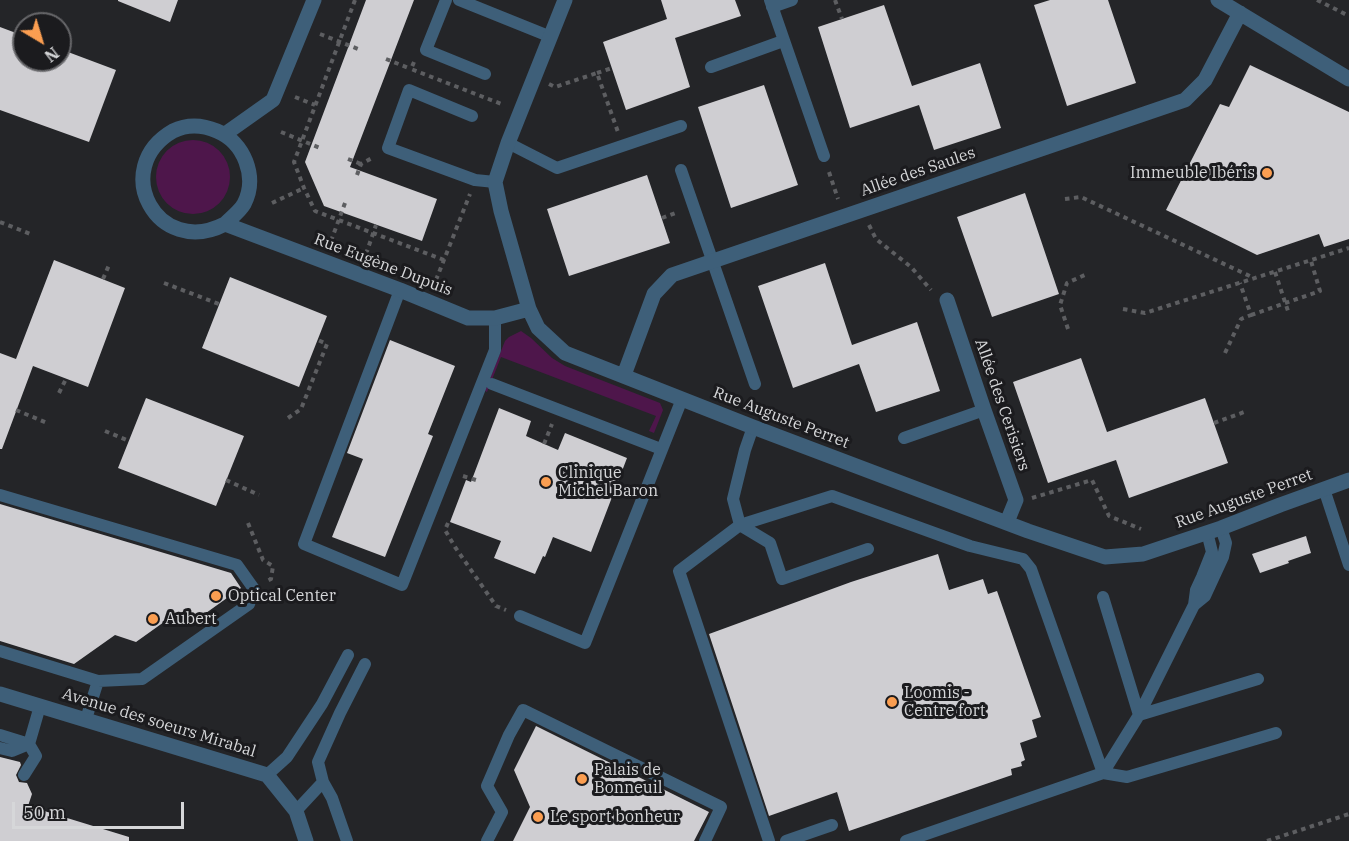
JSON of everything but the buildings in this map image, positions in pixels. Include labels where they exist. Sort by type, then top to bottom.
[{"type":"street","points":[[225,134],[273,100],[314,0]]},
{"type":"street","points":[[495,182],[508,143],[565,0]]},
{"type":"street","points":[[1218,0],[1349,79]]},
{"type":"street","name":"Allée des Saules","points":[[624,375],[654,294],[672,275],[1185,100],[1205,80],[1240,13]]},
{"type":"street","points":[[190,126],[208,127],[225,134],[241,150],[249,170],[249,186],[244,204],[225,224],[217,229],[198,233],[178,230],[160,220],[149,205],[142,179],[144,165],[152,148],[162,138],[178,129],[190,126]]},
{"type":"street","name":"Rue Auguste Perret","points":[[495,182],[529,309],[538,328],[565,353],[1063,544],[1106,557],[1143,554],[1349,480]]},
{"type":"street","name":"Rue Eugène Dupuis","points":[[225,224],[468,318],[495,318],[529,309]]},
{"type":"street","name":"Allée des Cerisiers","points":[[948,303],[1016,500],[1013,507]]},
{"type":"street","points":[[1007,522],[1013,507]]},
{"type":"street","name":"Avenue des soeurs Mirabal","points":[[0,694],[267,775],[296,811],[306,841]]},
{"type":"lane","points":[[446,0],[426,50],[485,74]]},
{"type":"lane","points":[[459,0],[551,37]]},
{"type":"lane","points":[[792,0],[771,4],[824,156]]},
{"type":"lane","points":[[711,67],[783,41]]},
{"type":"lane","points":[[472,116],[409,90],[388,148],[475,180],[495,182]]},
{"type":"lane","points":[[508,143],[556,168],[681,126]]},
{"type":"lane","points":[[681,170],[755,384]]},
{"type":"lane","points":[[400,290],[304,544],[402,585],[495,350],[495,318]]},
{"type":"lane","points":[[492,384],[661,449]]},
{"type":"lane","points":[[520,616],[585,643],[682,399]]},
{"type":"lane","points":[[904,438],[984,410]]},
{"type":"lane","points":[[753,427],[733,499],[740,525],[770,543],[782,579],[868,549]]},
{"type":"lane","points":[[1324,489],[1346,543],[1349,565]]},
{"type":"lane","points":[[0,495],[237,565],[254,589],[249,604],[141,679],[98,681],[0,651]]},
{"type":"lane","points":[[770,841],[679,571],[740,525],[832,496],[970,546],[1023,559],[1031,569],[1103,773]]},
{"type":"lane","points":[[1103,773],[1139,715],[1194,605],[1196,590],[1212,552],[1214,530]]},
{"type":"lane","points":[[1103,597],[1139,715]]},
{"type":"lane","points":[[267,775],[287,757],[322,704],[348,655]]},
{"type":"lane","points":[[347,841],[332,798],[323,782],[318,762],[365,664]]},
{"type":"lane","points":[[1139,715],[1258,679]]},
{"type":"lane","points":[[86,719],[98,681]]},
{"type":"lane","points":[[29,744],[40,706]]},
{"type":"lane","points":[[487,841],[502,812],[487,786],[509,735],[523,710],[721,807],[705,841]]},
{"type":"lane","points":[[906,841],[1103,773],[1127,777],[1276,733]]},
{"type":"lane","points":[[0,735],[29,744],[36,756],[24,775]]},
{"type":"lane","points":[[0,748],[12,751],[29,744]]},
{"type":"lane","points":[[296,811],[323,782]]},
{"type":"lane","points":[[786,841],[832,825]]},
{"type":"path","points":[[355,0],[294,162],[315,211],[444,260]]},
{"type":"path","points":[[835,0],[842,19]]},
{"type":"path","points":[[1317,0],[1349,15]]},
{"type":"path","points":[[319,34],[358,49]]},
{"type":"path","points":[[386,59],[521,112]]},
{"type":"path","points":[[548,84],[555,87],[612,68]]},
{"type":"path","points":[[409,90],[407,79],[411,69]]},
{"type":"path","points":[[597,74],[623,146]]},
{"type":"path","points":[[295,97],[315,105]]},
{"type":"path","points":[[281,132],[320,148]]},
{"type":"path","points":[[357,175],[361,164],[388,148]]},
{"type":"path","points":[[824,156],[844,217]]},
{"type":"path","points":[[348,159],[361,164]]},
{"type":"path","points":[[436,280],[475,180]]},
{"type":"path","points":[[272,203],[304,188]]},
{"type":"path","points":[[1065,199],[1081,197],[1255,278]]},
{"type":"path","points":[[331,241],[345,203]]},
{"type":"path","points":[[864,210],[876,239],[911,267],[935,295],[942,307],[948,303]]},
{"type":"path","points":[[0,222],[33,234]]},
{"type":"path","points":[[366,254],[376,225]]},
{"type":"path","points":[[1123,309],[1145,313],[1349,248]]},
{"type":"path","points":[[1226,353],[1241,319],[1320,291],[1311,261]]},
{"type":"path","points":[[103,279],[109,265]]},
{"type":"path","points":[[1275,272],[1288,311]]},
{"type":"path","points":[[1068,329],[1060,305],[1067,283],[1087,274]]},
{"type":"path","points":[[164,283],[219,304]]},
{"type":"path","points":[[1240,283],[1251,315]]},
{"type":"path","points":[[288,418],[301,409],[327,344],[318,340]]},
{"type":"path","points":[[60,393],[66,379]]},
{"type":"path","points":[[16,410],[47,423]]},
{"type":"path","points":[[1214,423],[1247,411]]},
{"type":"path","points":[[105,432],[129,441]]},
{"type":"path","points":[[460,486],[464,475],[476,480]]},
{"type":"path","points":[[226,480],[259,495]]},
{"type":"path","points":[[1013,507],[1028,499],[1092,480],[1109,516],[1141,529]]},
{"type":"path","points":[[449,519],[445,530],[496,606],[520,616]]},
{"type":"path","points":[[248,524],[262,560],[273,566],[271,579],[254,589]]},
{"type":"path","points":[[1267,841],[1349,814]]},
{"type":"shaded area","points":[[186,140],[200,140],[214,146],[224,156],[230,170],[230,184],[224,198],[214,208],[200,214],[186,214],[172,208],[162,198],[156,184],[156,170],[162,156],[172,146]]},
{"type":"shaded area","points":[[521,331],[552,358],[565,366],[660,403],[663,410],[654,433],[649,431],[656,416],[501,357],[487,392],[485,391],[505,341]]},
{"type":"place","name":"Immeuble Ibéris","points":[[1267,173]]},
{"type":"place","name":"Clinique Michel Baron","points":[[546,482]]},
{"type":"place","name":"Optical Center","points":[[216,596]]},
{"type":"place","name":"Aubert","points":[[153,619]]},
{"type":"place","name":"Loomis - Centre fort","points":[[892,702]]},
{"type":"place","name":"Palais de Bonneuil","points":[[582,779]]},
{"type":"place","name":"Le sport bonheur","points":[[538,817]]}]
